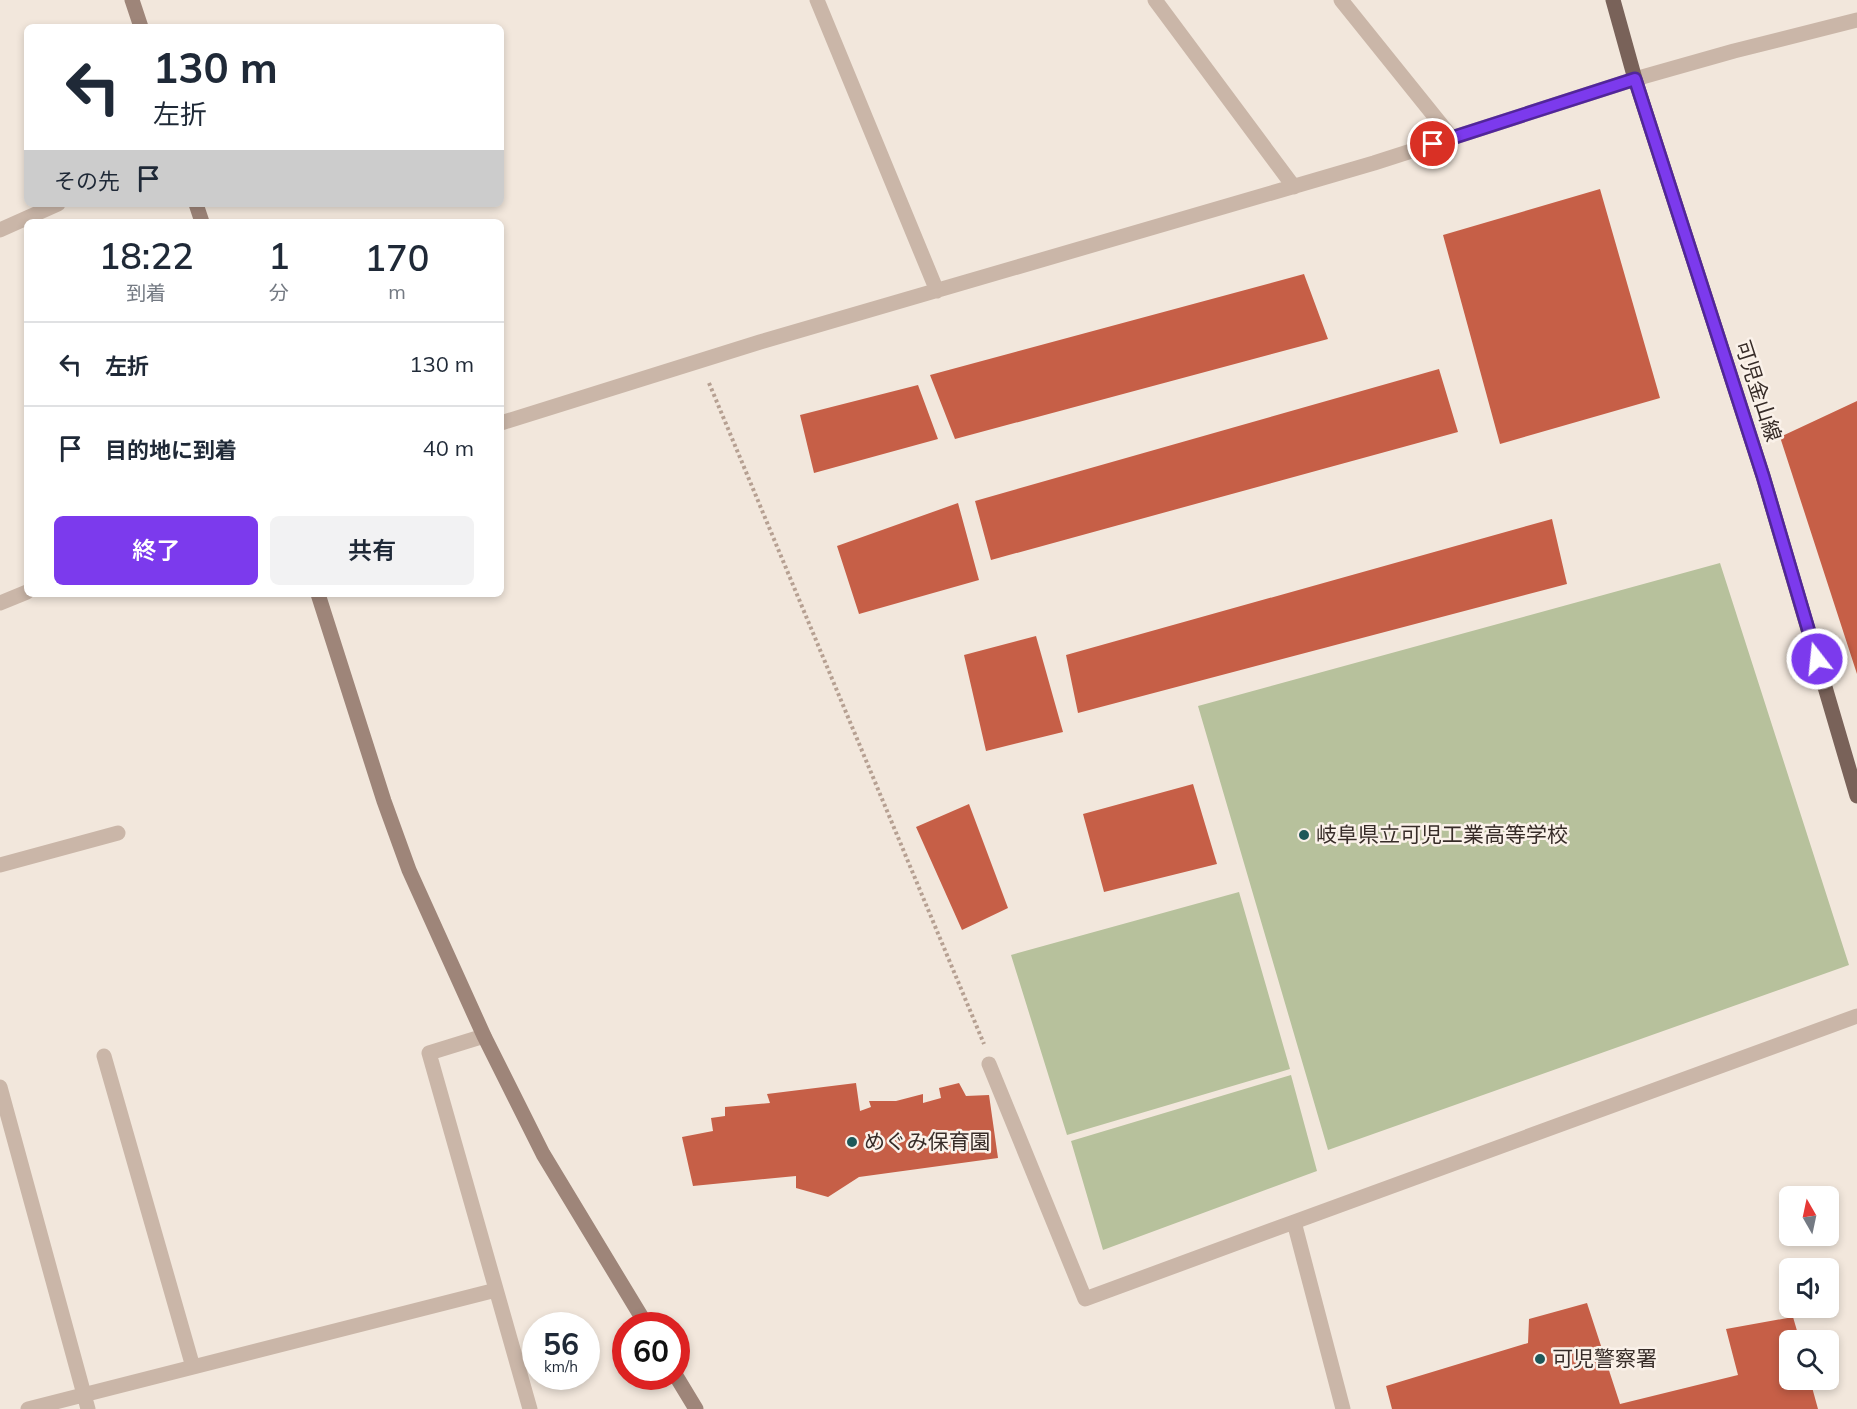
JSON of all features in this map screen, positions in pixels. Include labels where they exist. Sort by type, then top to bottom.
[{"type":"main road","name":"可児金山線","points":[[1613,0],[1635,79],[1763,476],[1857,796]]},
{"type":"street","points":[[132,0],[140,24]]},
{"type":"street","points":[[817,0],[937,291]]},
{"type":"street","points":[[1155,0],[1294,187]]},
{"type":"street","points":[[1341,0],[1452,138]]},
{"type":"street","points":[[504,422],[700,361],[1294,187],[1635,79],[1857,20]]},
{"type":"street","points":[[25,219],[51,207]]},
{"type":"street","points":[[0,230],[24,219]]},
{"type":"street","points":[[0,603],[24,593]]},
{"type":"street","points":[[319,597],[384,801],[409,870],[484,1036],[543,1154],[639,1312]]},
{"type":"street","points":[[0,865],[118,833]]},
{"type":"street","points":[[989,1064],[1085,1299],[1857,1016]]},
{"type":"street","points":[[484,1036],[429,1053],[530,1409]]},
{"type":"street","points":[[104,1056],[193,1367]]},
{"type":"street","points":[[0,1087],[86,1402]]},
{"type":"street","points":[[1294,1222],[1343,1409]]},
{"type":"street","points":[[28,1409],[86,1402],[193,1367],[496,1290]]},
{"type":"street","points":[[684,1390],[696,1409]]},
{"type":"path","points":[[700,361],[989,1056],[989,1064]]},
{"type":"green space","points":[[1720,563],[1849,965],[1328,1150],[1198,706]]},
{"type":"green space","points":[[1239,892],[1290,1069],[1067,1135],[1011,955]]},
{"type":"green space","points":[[1291,1075],[1317,1171],[1103,1250],[1071,1141]]},
{"type":"building","points":[[1600,189],[1660,398],[1500,444],[1443,235]]},
{"type":"building","points":[[1304,274],[1328,339],[955,439],[930,375]]},
{"type":"building","points":[[1439,369],[1458,432],[991,560],[975,501]]},
{"type":"building","points":[[918,385],[938,439],[814,473],[800,415]]},
{"type":"building","points":[[1857,401],[1857,674],[1780,437]]},
{"type":"building","points":[[958,503],[979,580],[859,614],[837,546]]},
{"type":"building","points":[[1552,519],[1567,584],[1078,713],[1066,655]]},
{"type":"building","points":[[1036,636],[1063,732],[986,751],[964,655]]},
{"type":"building","points":[[1193,784],[1217,864],[1104,892],[1083,814]]},
{"type":"building","points":[[969,804],[1008,908],[962,930],[916,827]]},
{"type":"building","points":[[856,1083],[860,1111],[871,1107],[869,1101],[896,1101],[923,1094],[923,1103],[941,1098],[939,1088],[959,1083],[966,1096],[989,1095],[998,1158],[859,1177],[828,1197],[796,1188],[796,1176],[693,1186],[682,1137],[713,1131],[711,1118],[725,1116],[725,1107],[770,1103],[767,1094]]},
{"type":"building","name":"可児警察署","points":[[1587,1303],[1620,1404],[1738,1375],[1726,1329],[1793,1318],[1797,1330],[1779,1330],[1779,1390],[1813,1390],[1818,1409],[1392,1409],[1386,1386],[1528,1343],[1529,1319]]},
{"type":"place","name":"岐阜県立可児工業高等学校","points":[[1304,835]]},
{"type":"place","name":"めぐみ保育園","points":[[852,1142]]},
{"type":"place","name":"可児警察署","points":[[1540,1359]]},
{"type":"route","points":[[1433,144],[1635,79],[1763,476],[1817,659]]}]
